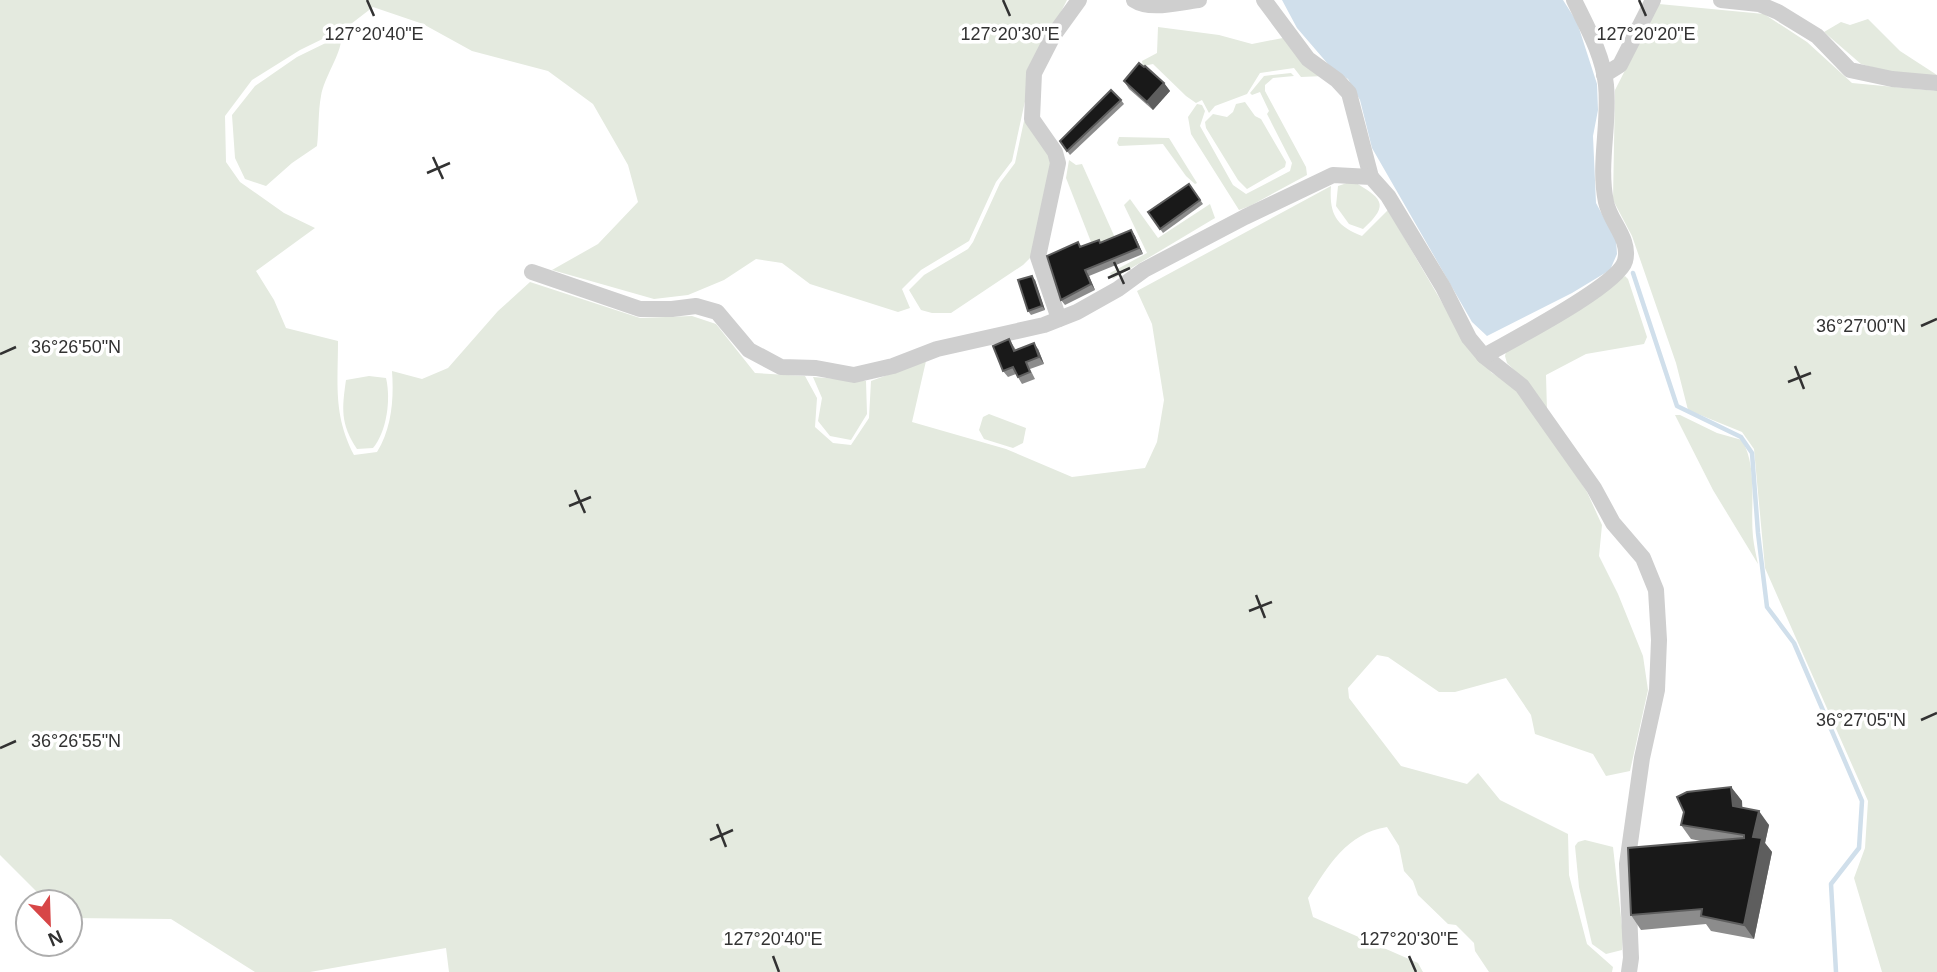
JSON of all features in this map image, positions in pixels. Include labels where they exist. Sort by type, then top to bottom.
[{"type":"street","points":[[1059,319],[1038,257],[1058,163],[1055,152],[1031,119],[1031,110],[1034,73],[1053,36],[1079,0]]},
{"type":"street","points":[[1134,0],[1141,5],[1152,6],[1199,0]]},
{"type":"street","points":[[1264,0],[1308,60],[1337,80],[1349,93],[1370,177],[1388,196],[1443,287],[1469,338],[1484,356],[1522,386],[1594,488],[1613,523],[1643,558],[1656,590],[1659,640],[1657,690],[1642,758],[1627,864],[1631,958],[1629,972]]},
{"type":"street","points":[[1484,356],[1578,302],[1614,277],[1625,262],[1625,241],[1606,203],[1604,75],[1600,58],[1574,0]]},
{"type":"street","points":[[1604,75],[1620,65],[1653,0]]},
{"type":"street","points":[[1721,0],[1759,4],[1778,12],[1817,36],[1850,69],[1892,79],[1937,83]]},
{"type":"street","points":[[531,272],[640,309],[696,306],[717,312],[749,351],[781,367],[816,368],[854,375],[893,366],[937,349],[1044,325],[1077,312],[1118,289],[1144,270],[1333,175],[1370,177]]},
{"type":"shaded area","points":[[0,0],[1067,0],[1032,69],[1012,161],[996,182],[969,241],[921,270],[902,289],[910,308],[898,312],[810,284],[782,263],[756,259],[724,280],[688,295],[654,299],[552,270],[598,244],[638,202],[628,165],[593,104],[548,71],[472,51],[423,24],[373,7],[347,27],[300,50],[252,80],[225,116],[226,162],[240,182],[284,213],[315,228],[256,271],[274,300],[286,328],[338,341],[340,413],[354,455],[377,452],[382,443],[391,413],[392,371],[422,379],[448,368],[498,311],[530,282],[640,318],[692,316],[716,324],[755,373],[805,376],[817,398],[815,427],[833,443],[851,445],[869,418],[871,381],[926,361],[912,422],[1006,449],[1072,477],[1145,468],[1157,442],[1164,400],[1152,324],[1137,291],[1331,186],[1331,204],[1336,218],[1346,228],[1362,236],[1388,210],[1465,342],[1492,373],[1520,389],[1587,492],[1602,525],[1599,556],[1643,656],[1648,690],[1630,771],[1606,776],[1593,754],[1535,734],[1531,715],[1506,678],[1455,692],[1439,692],[1388,657],[1377,655],[1348,688],[1349,698],[1401,766],[1467,784],[1478,773],[1500,800],[1568,834],[1569,875],[1587,944],[1613,967],[1612,972],[1489,972],[1475,951],[1474,943],[1456,925],[1448,924],[1418,895],[1413,881],[1404,871],[1399,846],[1387,827],[1373,830],[1350,844],[1331,863],[1308,898],[1313,917],[1418,963],[1423,972],[449,972],[446,948],[310,972],[255,972],[171,919],[84,918],[84,888],[33,888],[0,855]]},
{"type":"shaded area","points":[[1659,4],[1764,14],[1807,42],[1852,83],[1937,91],[1937,972],[1882,972],[1854,878],[1865,848],[1868,801],[1765,568],[1754,449],[1742,432],[1688,410],[1676,363],[1632,236],[1613,200],[1615,90]]},
{"type":"shaded area","points":[[1868,19],[1900,51],[1937,75],[1937,79],[1896,74],[1861,64],[1824,32],[1841,22],[1850,25]]},
{"type":"shaded area","points":[[1158,27],[1219,35],[1252,44],[1288,37],[1324,76],[1301,77],[1294,68],[1260,73],[1247,94],[1215,106],[1209,113],[1202,100],[1196,103],[1186,96],[1153,64],[1143,66],[1142,61],[1157,53]]},
{"type":"shaded area","points":[[338,37],[341,38],[339,51],[321,96],[317,146],[266,186],[245,179],[235,158],[232,115],[255,86],[297,57]]},
{"type":"shaded area","points":[[1291,73],[1294,76],[1273,78],[1265,85],[1265,91],[1306,167],[1307,175],[1239,210],[1191,134],[1188,117],[1197,104],[1202,105],[1205,111],[1200,126],[1233,185],[1246,194],[1290,171],[1292,163],[1267,114],[1269,111],[1260,92],[1252,95],[1250,93],[1264,76]]},
{"type":"shaded area","points":[[1245,102],[1255,116],[1261,119],[1286,162],[1285,167],[1247,189],[1238,180],[1205,122],[1213,114],[1227,117],[1236,104]]},
{"type":"shaded area","points":[[1024,121],[1030,125],[1052,159],[1049,190],[1030,258],[951,313],[921,310],[909,290],[924,275],[968,249],[973,242],[1000,183],[1015,163]]},
{"type":"shaded area","points":[[1119,137],[1169,138],[1197,183],[1186,176],[1163,144],[1119,146]]},
{"type":"shaded area","points":[[1069,160],[1076,165],[1082,164],[1116,240],[1093,247],[1066,178]]},
{"type":"shaded area","points":[[1353,181],[1370,192],[1379,202],[1377,213],[1363,229],[1349,224],[1336,206],[1338,186]]},
{"type":"shaded area","points":[[1130,199],[1158,238],[1210,204],[1215,218],[1113,279],[1110,273],[1147,253],[1124,205]]},
{"type":"shaded area","points":[[1625,276],[1647,337],[1644,344],[1586,354],[1546,375],[1547,411],[1529,385],[1507,363],[1507,348],[1588,303]]},
{"type":"shaded area","points":[[369,376],[386,378],[387,414],[382,433],[373,448],[357,449],[345,424],[346,380]]},
{"type":"shaded area","points":[[813,377],[866,381],[867,414],[851,440],[830,436],[818,421],[822,398]]},
{"type":"shaded area","points":[[989,414],[1026,428],[1023,443],[1013,448],[984,439],[979,430],[983,417]]},
{"type":"shaded area","points":[[1675,415],[1717,433],[1742,440],[1752,475],[1753,537],[1758,564],[1713,490]]},
{"type":"shaded area","points":[[1585,840],[1613,847],[1623,935],[1622,950],[1606,954],[1592,944],[1579,887],[1575,846]]},
{"type":"water","points":[[1282,0],[1563,0],[1577,22],[1597,84],[1598,110],[1593,136],[1596,203],[1616,240],[1617,254],[1610,270],[1572,293],[1487,336],[1472,322],[1372,148],[1360,100],[1348,79],[1334,71],[1297,28]]},
{"type":"building","points":[[1139,63],[1164,83],[1147,102],[1124,81]]},
{"type":"building","points":[[1111,90],[1121,100],[1067,151],[1060,141]]},
{"type":"building","points":[[1189,184],[1200,200],[1160,229],[1148,212]]},
{"type":"building","points":[[1131,230],[1139,248],[1085,270],[1091,284],[1061,300],[1047,256],[1078,242],[1080,247],[1099,240],[1100,243]]},
{"type":"building","points":[[1032,276],[1042,306],[1028,311],[1018,280]]},
{"type":"building","points":[[1009,339],[1014,351],[1034,343],[1039,357],[1026,362],[1030,372],[1018,377],[1013,367],[1003,371],[993,346]]},
{"type":"building","points":[[1731,787],[1733,806],[1759,811],[1753,837],[1762,838],[1744,925],[1701,916],[1702,909],[1631,915],[1628,848],[1744,838],[1744,835],[1681,825],[1684,812],[1677,797],[1687,792]]},
{"type":"waterway","points":[[1633,273],[1677,406],[1741,437],[1752,453],[1767,607],[1794,643],[1862,801],[1859,848],[1831,884],[1836,972]]}]
